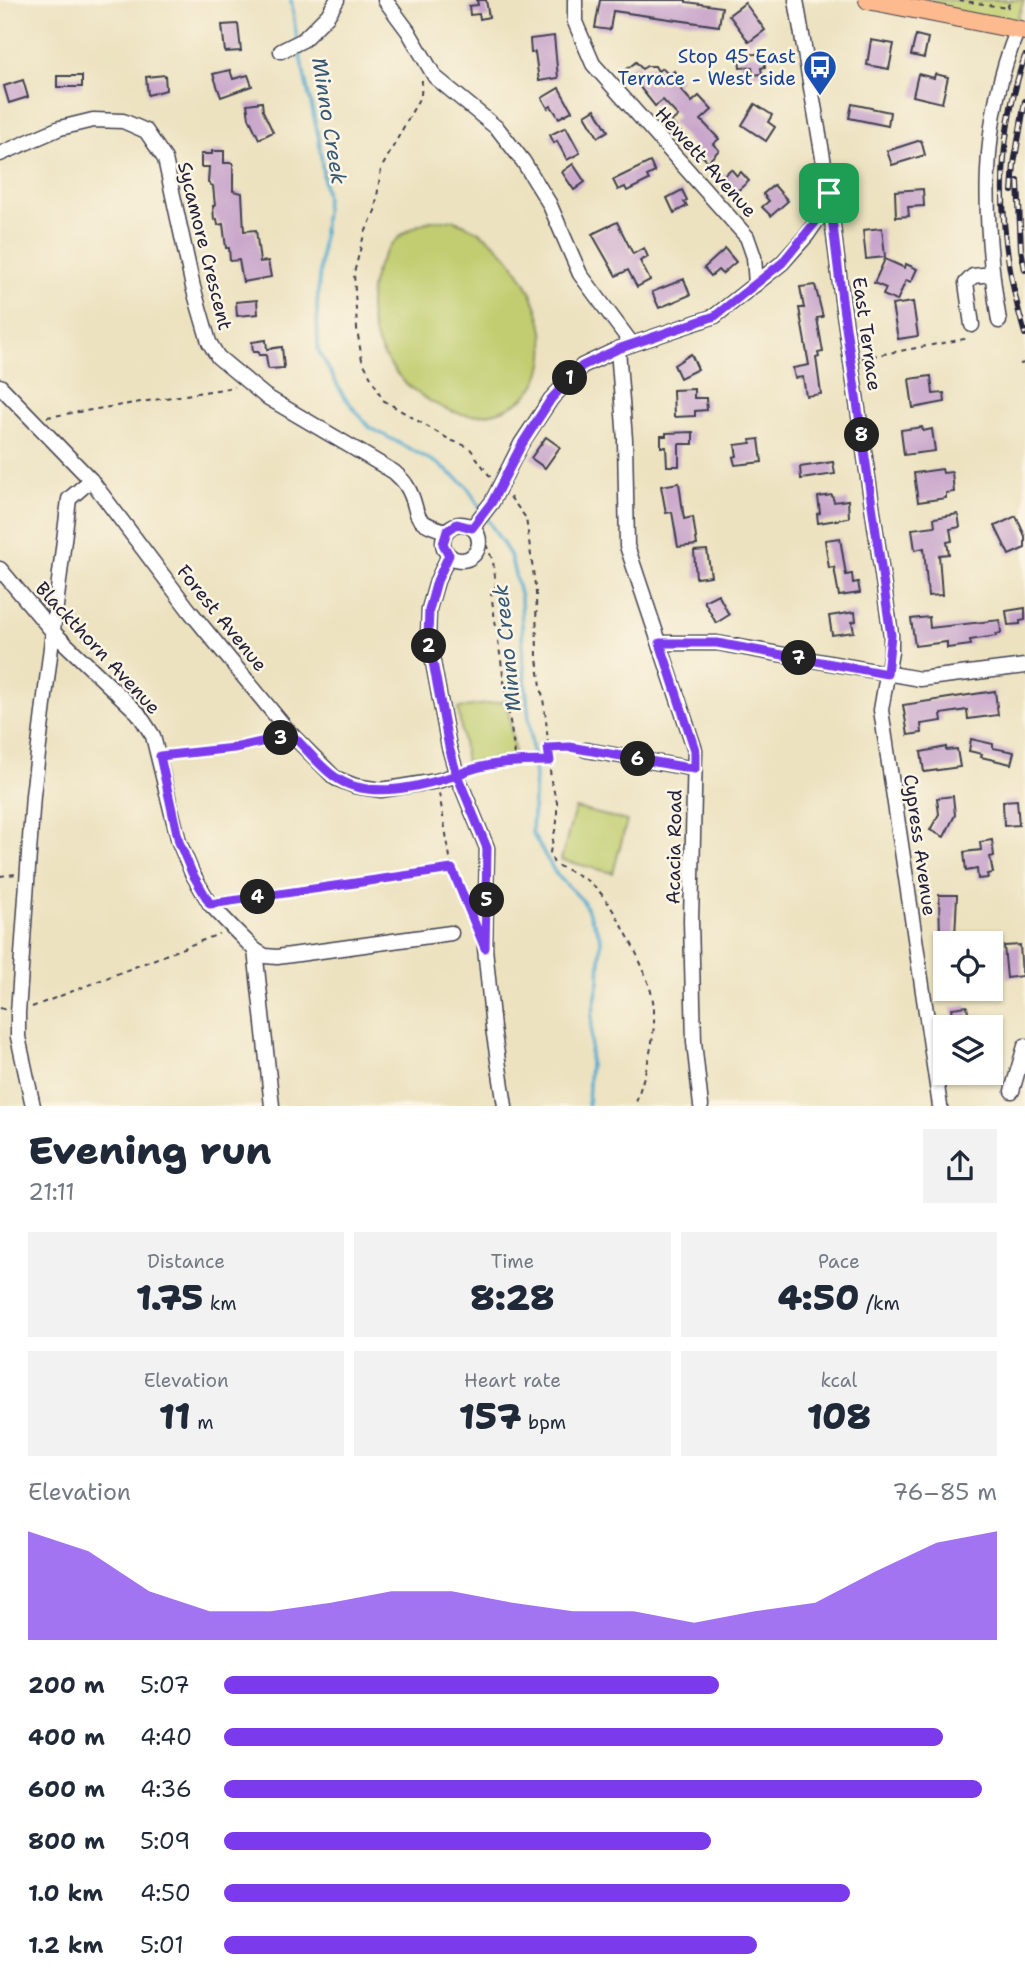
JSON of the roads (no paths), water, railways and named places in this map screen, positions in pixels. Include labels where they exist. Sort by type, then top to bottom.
[{"type":"main road","points":[[868,0],[1021,30]]},
{"type":"street","points":[[292,45],[328,15],[337,0]]},
{"type":"street","points":[[384,0],[401,20],[435,77],[498,129],[523,161],[549,203],[580,274],[625,346]]},
{"type":"street","name":"Hewett Avenue","points":[[575,0],[575,22],[593,64],[747,237],[754,257],[756,284]]},
{"type":"street","name":"East Terrace","points":[[796,0],[829,193],[891,635],[887,674]]},
{"type":"street","points":[[999,321],[992,274],[986,192],[988,149],[1000,79],[1021,30]]},
{"type":"street","name":"Sycamore Crescent","points":[[0,153],[60,128],[93,120],[123,121],[146,131],[165,159],[193,287],[209,342],[218,357],[265,396],[394,472],[407,486],[415,513],[427,526],[447,531]]},
{"type":"street","points":[[476,523],[457,524],[447,531],[443,544],[449,555],[464,559],[475,552],[478,538],[476,523],[551,399],[582,366],[625,346],[715,316],[782,263],[818,219],[829,193]]},
{"type":"street","points":[[973,331],[966,283],[973,276],[992,274]]},
{"type":"street","name":"Acacia Road","points":[[625,346],[627,545],[695,750],[691,921],[694,1042],[701,1106]]},
{"type":"street","name":"Forest Avenue","points":[[0,386],[91,480],[190,610],[292,735],[335,778],[355,786],[381,790],[457,775]]},
{"type":"street","points":[[33,1106],[18,1037],[18,1013],[33,795],[69,499],[91,480]]},
{"type":"street","points":[[449,555],[437,581],[429,610],[428,636],[449,747],[457,775],[487,848],[485,948],[493,1028],[505,1106]]},
{"type":"street","name":"Blackthorn Avenue","points":[[0,569],[52,632],[138,713],[153,736],[160,756],[179,842],[192,873],[210,904],[254,950]]},
{"type":"street","points":[[660,643],[717,643],[920,678],[1025,666]]},
{"type":"street","name":"Cypress Avenue","points":[[887,674],[881,710],[940,1106]]},
{"type":"street","points":[[586,750],[695,769]]},
{"type":"street","points":[[254,950],[265,956],[277,957],[451,933]]},
{"type":"street","points":[[254,950],[272,1106]]},
{"type":"street","points":[[1012,1091],[1025,1046]]},
{"type":"waterway","name":"Minno Creek","points":[[291,0],[297,39]]},
{"type":"waterway","name":"Minno Creek","points":[[298,47],[319,139],[326,199],[317,305],[318,350],[343,395],[369,427],[438,464],[466,485],[482,510]]},
{"type":"waterway","name":"Minno Creek","points":[[486,517],[510,555],[521,598],[523,660],[535,777],[532,833],[556,874],[583,901],[601,938],[599,981],[592,1016],[588,1106]]},
{"type":"railway","points":[[1025,56],[1008,125],[1003,195],[1009,265],[1025,334]]},
{"type":"railway","points":[[1012,191],[1025,101]]},
{"type":"railway","points":[[1018,181],[1021,249],[1025,270]]},
{"type":"place","name":"Stop 45 East Terrace - West side","points":[[820,97]]}]
